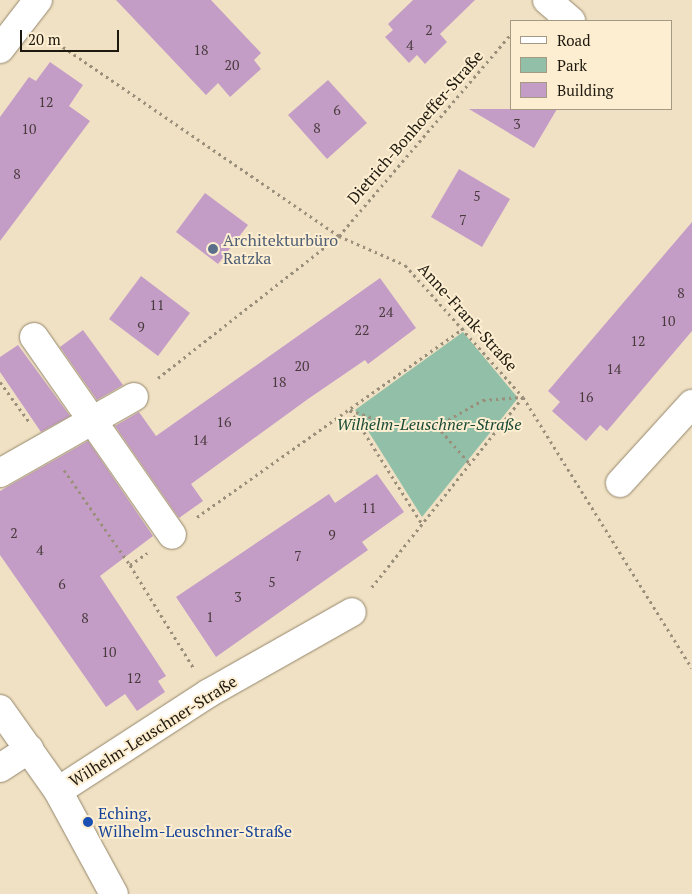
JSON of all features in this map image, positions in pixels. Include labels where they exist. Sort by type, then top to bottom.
[{"type":"street","points":[[547,0],[570,20]]},
{"type":"street","points":[[0,49],[30,10]]},
{"type":"street","points":[[34,337],[172,535]]},
{"type":"street","points":[[0,474],[46,445],[134,397]]},
{"type":"street","points":[[620,483],[692,404]]},
{"type":"street","name":"Wilhelm-Leuschner-Straße","points":[[58,791],[209,693],[352,612]]},
{"type":"street","points":[[0,708],[58,791],[114,894]]},
{"type":"street","points":[[0,768],[29,749]]},
{"type":"path","name":"Anne-Frank-Straße","points":[[30,10],[339,236],[406,266],[464,328],[523,397],[692,668]]},
{"type":"path","name":"Dietrich-Bonhoeffer-Straße","points":[[134,397],[339,236],[510,35]]},
{"type":"path","points":[[130,565],[464,328]]},
{"type":"path","points":[[0,382],[130,565],[209,693]]},
{"type":"path","points":[[350,410],[402,428],[437,426],[483,400],[523,397]]},
{"type":"path","points":[[352,612],[523,397]]},
{"type":"path","points":[[350,410],[422,524]]},
{"type":"path","points":[[437,426],[470,464]]},
{"type":"green space","name":"Wilhelm-Leuschner-Straße","points":[[463,332],[518,398],[422,517],[355,410]]},
{"type":"building","points":[[116,0],[211,0],[261,53],[254,60],[261,69],[230,97],[218,83],[206,95]]},
{"type":"building","points":[[413,0],[475,0],[440,34],[447,42],[425,64],[417,55],[409,63],[385,37],[393,30],[388,24]]},
{"type":"building","points":[[50,62],[83,85],[69,106],[90,121],[0,241],[0,117],[29,77],[36,81]]},
{"type":"building","points":[[328,80],[367,123],[327,159],[288,115]]},
{"type":"building","points":[[469,109],[556,110],[534,148]]},
{"type":"building","points":[[459,169],[510,199],[482,247],[431,217]]},
{"type":"building","points":[[205,193],[248,225],[218,264],[176,232]]},
{"type":"building","points":[[692,222],[692,331],[607,431],[600,425],[586,441],[552,411],[560,402],[548,391]]},
{"type":"building","points":[[141,276],[190,313],[158,356],[109,319]]},
{"type":"building","points":[[380,278],[416,328],[368,364],[365,360],[308,399],[191,484],[203,501],[179,518],[115,426],[139,412],[156,436]]},
{"type":"building","points":[[83,330],[123,385],[97,400],[60,347]]},
{"type":"building","points":[[18,345],[70,416],[41,432],[0,372],[0,357]]},
{"type":"building","points":[[88,441],[153,536],[100,576],[166,676],[158,681],[165,692],[137,711],[125,694],[106,707],[0,555],[0,491]]},
{"type":"building","points":[[377,474],[404,512],[362,542],[368,550],[216,657],[176,597],[329,494],[335,503]]},
{"type":"place","name":"Architekturbüro Ratzka","points":[[213,249]]},
{"type":"place","name":"Eching, Wilhelm-Leuschner-Straße","points":[[88,822]]}]
